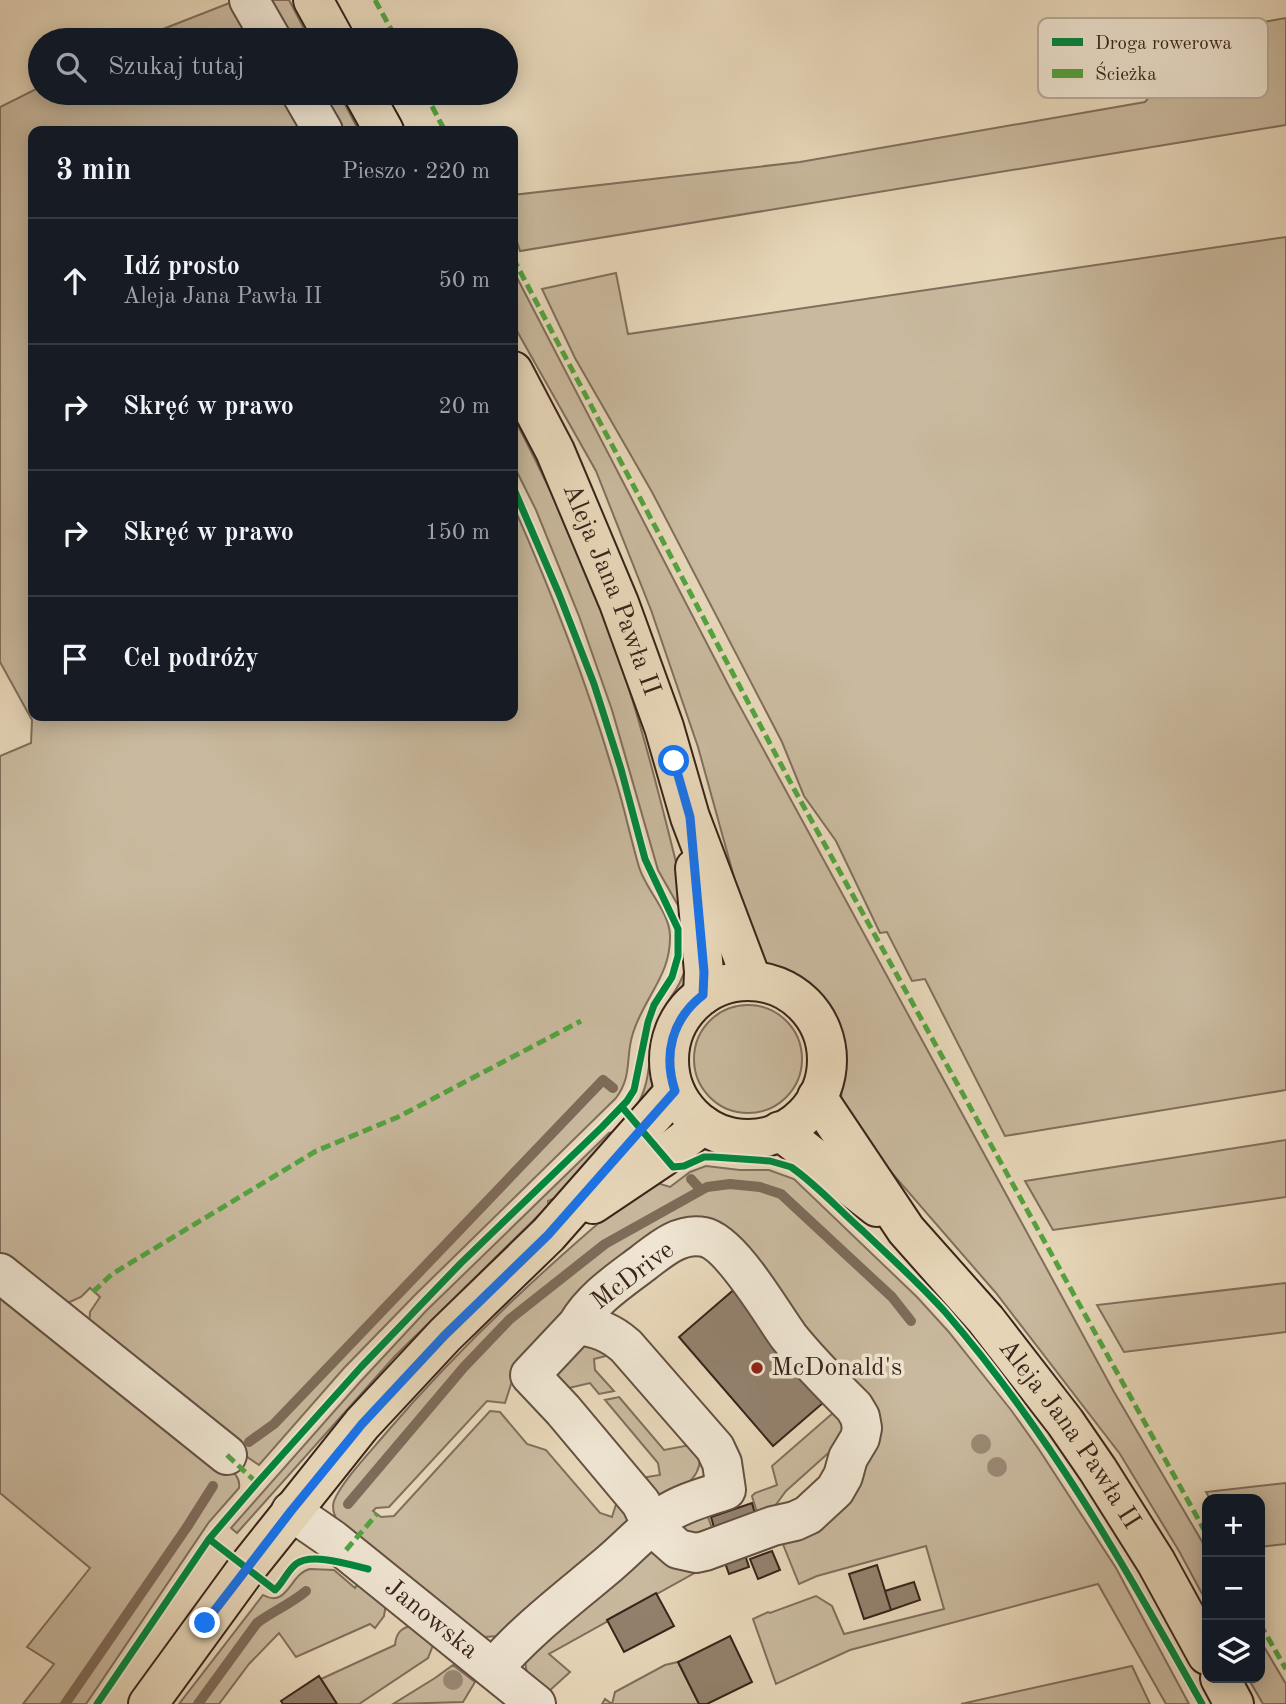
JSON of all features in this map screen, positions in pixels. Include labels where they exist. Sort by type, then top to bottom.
[{"type":"main road","points":[[313,0],[328,28]]},
{"type":"main road","points":[[370,105],[381,126]]},
{"type":"main road","name":"Aleja Jana Pawła II","points":[[518,381],[555,452],[620,603],[664,727],[690,817],[752,981]]},
{"type":"main road","name":"Aleja Jana Pawła II","points":[[690,817],[704,972],[703,995]]},
{"type":"main road","points":[[752,981],[783,989],[800,1001],[814,1017],[823,1036],[827,1056],[825,1077],[817,1097],[798,1121],[769,1136],[746,1138],[724,1135],[703,1125],[690,1113],[675,1091],[669,1062],[673,1033],[682,1016],[703,995],[732,982],[752,981]]},
{"type":"main road","points":[[148,1704],[205,1623],[362,1424],[506,1273],[548,1235],[675,1091]]},
{"type":"main road","name":"Aleja Jana Pawła II","points":[[817,1097],[906,1230],[986,1320],[1065,1422],[1140,1535],[1202,1646]]},
{"type":"main road","points":[[548,1235],[663,1157],[703,1125]]},
{"type":"main road","name":"Aleja Jana Pawła II","points":[[780,1131],[906,1230]]},
{"type":"main road","points":[[1223,1683],[1234,1704]]},
{"type":"street","points":[[249,0],[265,28]]},
{"type":"street","points":[[308,105],[320,126]]},
{"type":"street","name":"McDrive","points":[[693,1236],[707,1237],[720,1244],[767,1301],[788,1335],[854,1408],[860,1417],[860,1438],[848,1458],[816,1474],[785,1503],[773,1526],[696,1553],[678,1549],[652,1526],[640,1503],[563,1410],[530,1375],[577,1325],[586,1310],[605,1292],[665,1247],[693,1236]]},
{"type":"street","points":[[0,1273],[227,1455]]},
{"type":"street","points":[[493,1669],[518,1642],[675,1508],[726,1490],[722,1463],[715,1448],[626,1346],[614,1335],[601,1329],[577,1325]]},
{"type":"street","name":"Janowska","points":[[291,1511],[333,1540],[537,1704]]},
{"type":"shaded area","points":[[237,0],[255,28],[166,28]]},
{"type":"shaded area","points":[[262,0],[289,0],[304,28],[277,28]]},
{"type":"shaded area","points":[[1286,18],[1286,125],[520,251],[518,245],[518,194],[800,162],[1145,102],[1148,98],[1268,98],[1268,21]]},
{"type":"shaded area","points":[[28,93],[28,105],[299,105],[310,126],[28,126],[28,713],[0,662],[0,107]]},
{"type":"shaded area","points":[[320,105],[345,105],[356,126],[332,126]]},
{"type":"shaded area","points":[[1286,237],[1286,1090],[1005,1136],[925,979],[912,981],[887,932],[880,933],[836,841],[804,796],[782,742],[652,492],[575,358],[542,289],[616,273],[628,334]]},
{"type":"shaded area","points":[[518,280],[731,690],[1114,1392],[1202,1542],[1202,1594],[1120,1454],[996,1293],[852,1127],[841,1105],[843,1056],[836,1024],[817,995],[766,964],[752,942],[698,747],[651,610],[596,471],[518,333]]},
{"type":"shaded area","points":[[518,426],[594,589],[623,669],[647,750],[689,915],[684,916],[658,870],[612,710],[579,616],[536,510],[518,474]]},
{"type":"shaded area","points":[[518,517],[555,605],[592,706],[618,786],[639,867],[669,926],[666,962],[633,1033],[625,1082],[616,1098],[415,1295],[344,1368],[259,1465],[234,1448],[89,1326],[90,1312],[100,1297],[90,1288],[81,1297],[63,1305],[0,1256],[0,756],[31,743],[32,721],[518,721]]},
{"type":"shaded area","points":[[686,965],[688,984],[673,1004],[659,1031],[653,1085],[648,1099],[635,1108],[645,1088],[657,1023],[684,974]]},
{"type":"shaded area","points":[[748,1005],[769,1009],[786,1021],[798,1038],[802,1059],[798,1080],[786,1097],[769,1109],[748,1113],[727,1109],[710,1097],[698,1080],[694,1059],[698,1038],[710,1021],[727,1009]]},
{"type":"shaded area","points":[[614,1132],[556,1198],[548,1201],[548,1206],[395,1356],[237,1533],[231,1528],[426,1311],[609,1133]]},
{"type":"shaded area","points":[[1286,1140],[1286,1197],[1053,1230],[1025,1181]]},
{"type":"shaded area","points":[[706,1166],[769,1170],[794,1179],[917,1297],[948,1331],[1038,1448],[1116,1568],[1189,1704],[1166,1704],[1098,1584],[850,1650],[776,1684],[753,1619],[768,1612],[816,1596],[832,1606],[844,1634],[944,1609],[926,1546],[817,1576],[799,1584],[780,1537],[702,1569],[549,1654],[570,1672],[547,1693],[533,1681],[527,1672],[527,1654],[646,1551],[797,1528],[871,1441],[716,1225],[513,1378],[505,1403],[487,1401],[389,1507],[376,1508],[373,1511],[381,1517],[394,1516],[490,1411],[500,1412],[527,1444],[546,1450],[600,1513],[612,1517],[618,1498],[628,1507],[628,1524],[499,1636],[484,1637],[340,1526],[333,1504],[343,1485],[417,1398],[481,1331],[548,1268],[654,1176],[660,1184],[670,1187],[690,1172]]},
{"type":"shaded area","points":[[1286,1283],[1286,1332],[1124,1352],[1097,1305]]},
{"type":"shaded area","points":[[0,1290],[231,1471],[237,1476],[239,1483],[239,1488],[209,1522],[86,1704],[23,1704],[54,1664],[27,1647],[90,1568],[0,1493]]},
{"type":"shaded area","points":[[578,1343],[614,1354],[594,1359],[595,1370],[614,1391],[599,1394],[590,1383],[560,1390],[555,1376]]},
{"type":"shaded area","points":[[619,1397],[664,1450],[690,1445],[700,1458],[696,1473],[687,1484],[659,1496],[641,1478],[660,1475],[658,1463],[605,1400]]},
{"type":"shaded area","points":[[841,1406],[848,1426],[843,1440],[786,1491],[764,1521],[701,1543],[686,1541],[672,1530],[683,1519],[698,1513],[707,1514],[714,1534],[759,1519],[752,1496],[777,1485],[772,1466]]},
{"type":"shaded area","points":[[1286,1483],[1286,1544],[1265,1546],[1265,1494],[1206,1492]]},
{"type":"shaded area","points":[[310,1569],[334,1570],[355,1588],[360,1581],[386,1604],[384,1616],[375,1628],[370,1624],[296,1657],[279,1633],[249,1664],[219,1704],[179,1704],[263,1595],[271,1598],[284,1594],[303,1572]]},
{"type":"shaded area","points":[[415,1625],[433,1645],[428,1658],[359,1704],[337,1704],[321,1679],[395,1645],[400,1631]]},
{"type":"shaded area","points":[[1265,1648],[1286,1684],[1286,1704],[1263,1704],[1251,1683],[1265,1683]]},
{"type":"shaded area","points":[[678,1662],[699,1704],[612,1704],[615,1692],[665,1665]]},
{"type":"shaded area","points":[[453,1665],[475,1682],[463,1702],[393,1704],[435,1678]]},
{"type":"shaded area","points":[[1132,1666],[1150,1704],[961,1704]]},
{"type":"building","name":"McDonald's","points":[[737,1287],[831,1396],[773,1446],[679,1337]]},
{"type":"building","points":[[752,1503],[756,1517],[715,1531],[711,1517]]},
{"type":"building","points":[[772,1551],[780,1570],[758,1579],[750,1559]]},
{"type":"building","points":[[744,1552],[749,1567],[729,1574],[724,1560]]},
{"type":"building","points":[[877,1565],[891,1610],[864,1619],[849,1574]]},
{"type":"building","points":[[914,1582],[920,1600],[891,1610],[885,1591]]},
{"type":"building","points":[[656,1593],[674,1626],[624,1652],[607,1620]]},
{"type":"building","points":[[730,1636],[752,1682],[707,1704],[699,1704],[678,1662]]},
{"type":"building","points":[[319,1676],[337,1704],[283,1704],[281,1701]]},
{"type":"waterway","points":[[249,1442],[274,1424],[603,1080],[613,1088]]},
{"type":"waterway","points":[[691,1179],[701,1190]]},
{"type":"waterway","points":[[348,1504],[464,1367],[510,1319],[605,1244],[707,1187],[730,1184],[760,1187],[781,1194],[892,1297],[911,1321]]},
{"type":"waterway","points":[[65,1704],[213,1486]]},
{"type":"waterway","points":[[198,1704],[257,1623],[306,1591]]},
{"type":"marked path","points":[[375,0],[390,28]]},
{"type":"marked path","points":[[431,105],[442,126]]},
{"type":"marked path","points":[[518,267],[794,789],[1202,1526]]},
{"type":"marked path","points":[[93,1292],[112,1274],[316,1151],[398,1117],[581,1021]]},
{"type":"marked path","points":[[227,1455],[257,1483]]},
{"type":"marked path","points":[[346,1550],[377,1514]]},
{"type":"marked path","points":[[1265,1633],[1286,1669]]},
{"type":"cycle path","points":[[97,1704],[209,1539],[257,1483],[361,1367],[461,1263],[602,1127],[634,1090],[648,1022],[654,1005],[672,977],[678,956],[678,929],[645,859],[621,769],[594,684],[518,499]]},
{"type":"cycle path","points":[[622,1107],[673,1167],[684,1166],[704,1157],[770,1161],[791,1167],[819,1190],[926,1292],[983,1358],[1052,1453],[1115,1552],[1202,1704]]},
{"type":"cycle path","points":[[209,1539],[275,1590],[296,1564],[311,1559],[331,1560],[368,1569]]},
{"type":"place","name":"McDonald's","points":[[757,1368]]},
{"type":"route","points":[[205,1623],[362,1424],[506,1273],[548,1235],[675,1091],[669,1062],[673,1033],[688,1008],[703,995],[704,972],[690,817],[674,761]]}]
